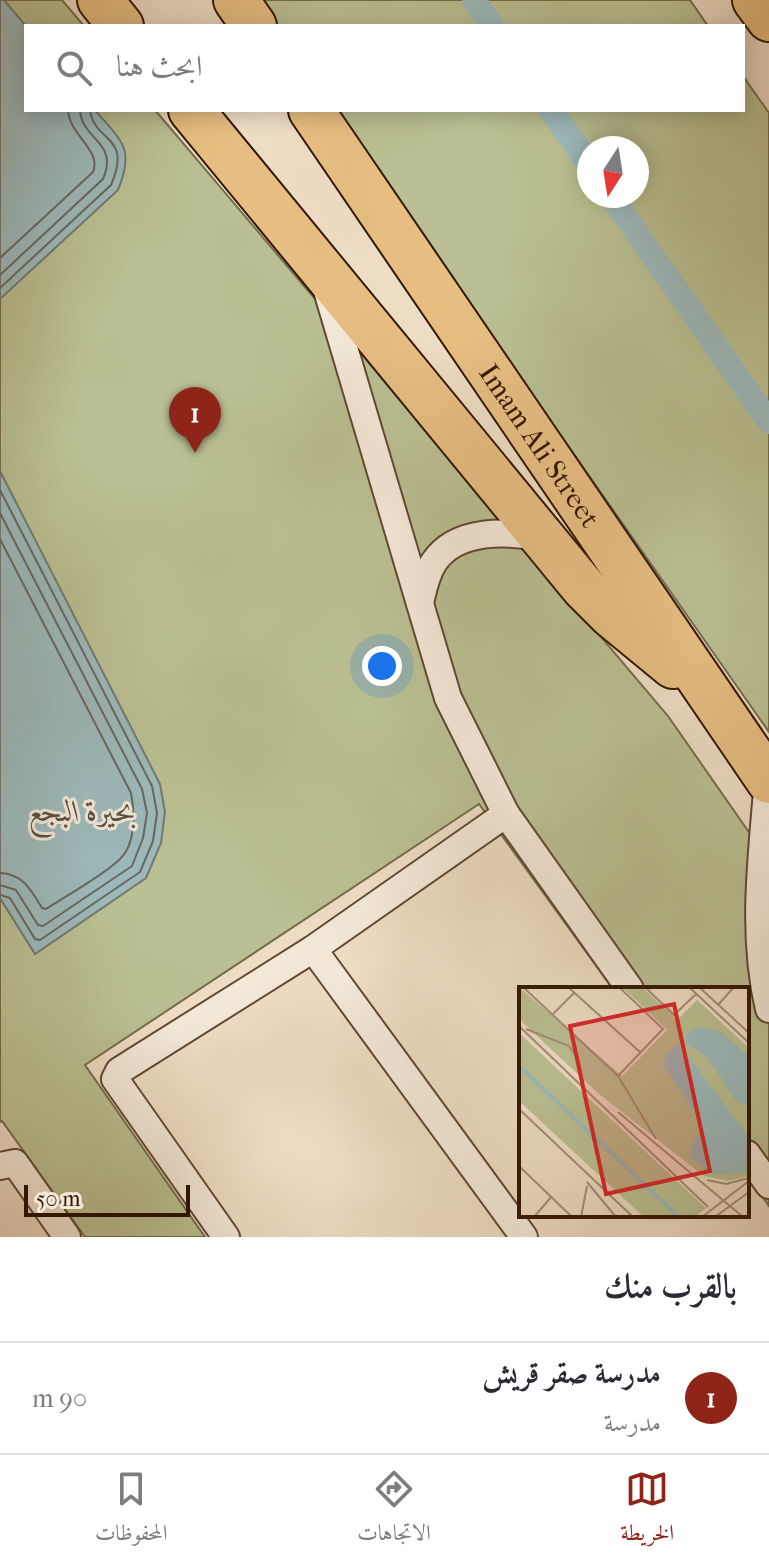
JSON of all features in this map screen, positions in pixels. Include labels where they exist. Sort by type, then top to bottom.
[{"type":"highway","points":[[100,0],[119,24]]},
{"type":"highway","points":[[236,0],[253,24]]},
{"type":"highway","points":[[755,0],[769,19]]},
{"type":"highway","points":[[193,112],[597,603],[713,700]]},
{"type":"highway","name":"Imam Ali Street","points":[[312,112],[768,780]]},
{"type":"street","points":[[319,264],[448,698],[506,814],[629,987]]},
{"type":"street","points":[[420,603],[434,561],[450,547],[491,533],[519,533],[543,538]]},
{"type":"street","points":[[768,780],[757,930],[761,975],[769,1009]]},
{"type":"street","points":[[226,1237],[115,1079],[119,1071],[313,949],[506,814]]},
{"type":"street","points":[[313,949],[524,1237]]},
{"type":"street","points":[[749,1157],[769,1185]]},
{"type":"street","points":[[0,1166],[15,1163],[67,1237]]},
{"type":"green space","points":[[0,0],[62,0],[82,24],[24,24],[24,112],[157,112],[668,716],[769,861],[769,1206],[749,1178],[749,987],[612,987],[479,804],[85,1065],[205,1237],[85,1237],[0,1122]]},
{"type":"green space","points":[[255,0],[690,0],[707,24],[273,24]]},
{"type":"green space","points":[[745,79],[769,113],[769,732],[333,112],[745,112]]},
{"type":"water","points":[[0,0],[4,0],[24,24],[24,112],[97,112],[119,138],[125,164],[118,190],[0,299]]},
{"type":"water","name":"بحيرة البجع","points":[[0,471],[160,784],[165,812],[161,843],[146,878],[35,954],[0,898]]},
{"type":"waterway","points":[[474,0],[491,24]]},
{"type":"waterway","points":[[552,112],[577,147]]},
{"type":"waterway","points":[[619,208],[769,422]]},
{"type":"place","name":"مدرسة صقر قريش","points":[[195,453]]}]
